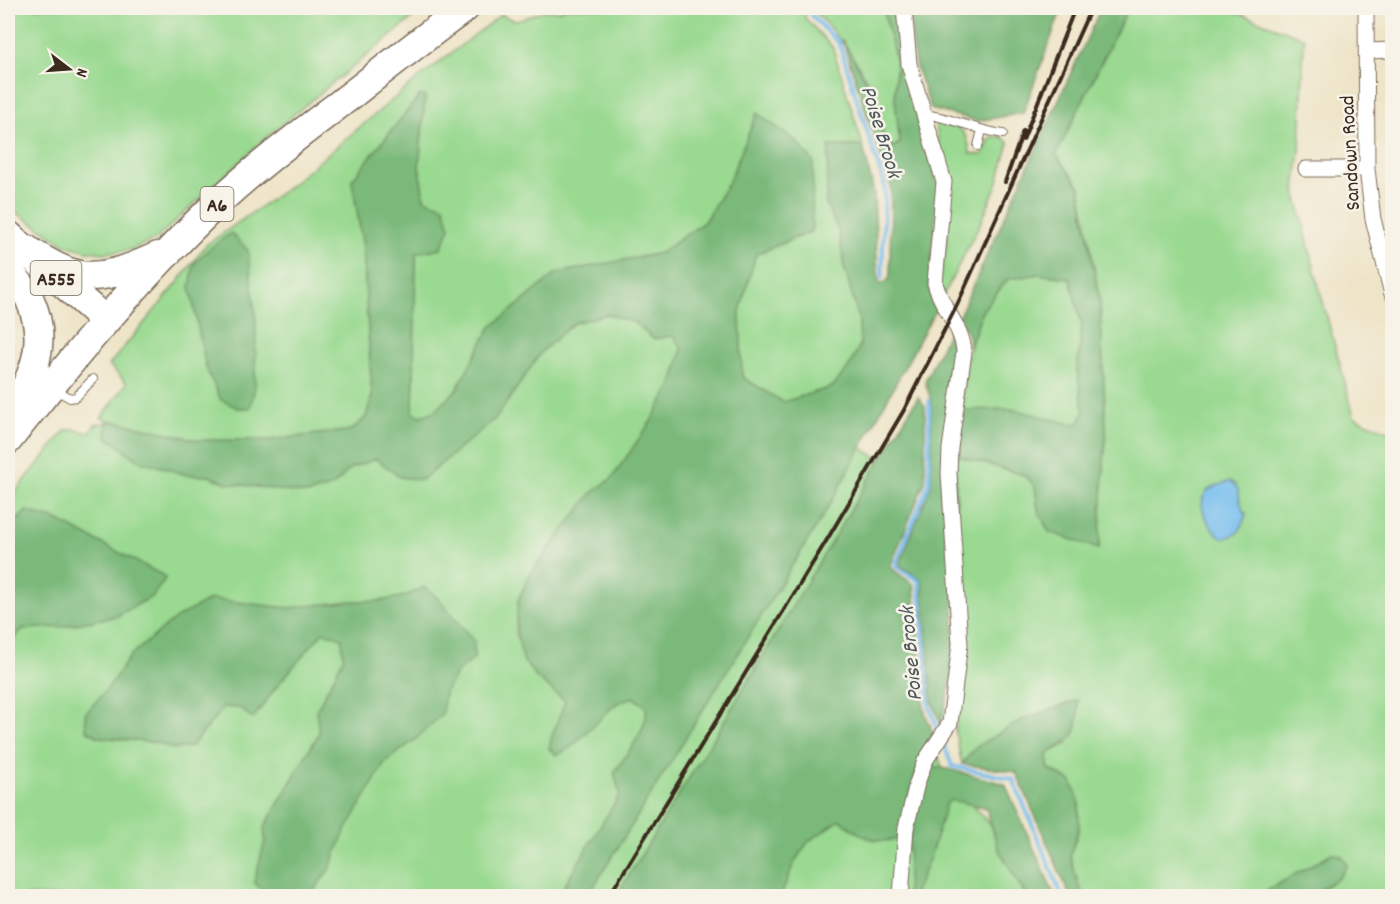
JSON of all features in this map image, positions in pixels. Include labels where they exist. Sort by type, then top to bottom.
[{"type":"highway","name":"A6","points":[[8,440],[99,327],[169,252],[252,172],[402,53],[465,8]]},
{"type":"highway","points":[[12,255],[69,273],[99,276],[128,270],[169,252]]},
{"type":"highway","points":[[8,420],[32,377],[38,350],[38,325],[30,298],[12,255]]},
{"type":"highway","name":"A555","points":[[12,255],[99,327]]},
{"type":"street","points":[[901,897],[906,828],[925,761],[947,731],[950,723],[960,644],[949,474],[950,448],[964,352],[959,330],[938,298],[935,283],[944,182],[909,64],[904,8]]},
{"type":"street","name":"Sandown Road","points":[[1366,8],[1367,169],[1373,219],[1392,294]]},
{"type":"street","points":[[1367,51],[1392,50]]},
{"type":"street","points":[[1306,169],[1367,169]]},
{"type":"lane","points":[[925,114],[941,116],[982,130],[1003,134]]},
{"type":"lane","points":[[978,146],[982,130]]},
{"type":"lane","points":[[51,386],[70,398],[76,397],[93,379]]},
{"type":"green space","points":[[8,8],[425,8],[270,134],[156,239],[130,250],[104,253],[66,245],[8,207]]},
{"type":"green space","points":[[563,8],[806,8],[805,18],[833,48],[863,146],[829,146],[826,204],[839,232],[844,266],[859,319],[860,345],[849,367],[832,387],[784,403],[916,480],[882,567],[918,703],[945,775],[1056,896],[8,896],[8,501],[65,431],[73,429],[89,433],[95,425],[112,421],[101,418],[127,383],[109,365],[176,285],[206,245],[286,189],[415,81],[502,14],[507,18],[518,20],[545,11],[561,11]],"holes":[[[425,97],[419,167],[424,199],[416,253],[413,413],[420,416],[354,428],[366,417],[372,396],[363,247],[352,180]],[[757,113],[812,231],[756,254],[661,253],[704,222],[728,184]]]},
{"type":"green space","points":[[818,8],[883,8],[896,61],[895,99],[900,143],[893,147],[888,141],[881,127],[870,86],[846,48],[817,14]]},
{"type":"green space","points":[[883,8],[895,8],[904,67],[939,186],[929,282],[932,302],[936,309],[832,501],[588,896],[558,896],[620,794],[614,773],[644,724],[646,706],[632,697],[616,704],[571,747],[557,755],[549,749],[565,701],[538,679],[524,662],[516,632],[518,600],[530,574],[591,494],[612,478],[650,423],[672,384],[682,349],[673,336],[653,339],[635,323],[607,314],[574,323],[542,351],[497,417],[422,480],[400,477],[376,459],[351,468],[333,486],[308,494],[227,483],[209,476],[187,475],[138,460],[107,437],[106,424],[114,421],[198,440],[269,440],[352,430],[366,417],[372,396],[363,247],[352,180],[420,95],[425,97],[419,167],[424,199],[444,206],[450,228],[441,248],[416,253],[413,413],[421,416],[435,411],[456,390],[490,328],[557,273],[660,253],[704,222],[728,184],[757,113],[797,142],[813,161],[812,231],[756,254],[740,311],[742,377],[783,402],[832,387],[849,367],[860,345],[859,319],[844,266],[839,232],[826,204],[829,146],[863,146],[874,193],[878,278],[881,284],[888,281],[890,274],[891,187],[842,39],[871,89],[885,141],[893,147],[900,143],[895,99],[896,61]]},
{"type":"green space","points":[[909,8],[1062,8],[1023,113],[978,121],[931,109],[915,64]]},
{"type":"green space","points":[[1101,8],[1128,8],[1056,155],[1079,186],[1100,302],[1106,430],[1099,549],[1049,532],[1038,510],[1035,486],[1024,475],[955,455],[959,410],[1012,409],[1071,424],[1079,423],[1084,412],[1077,370],[1082,326],[1070,278],[1039,274],[1008,279],[982,311],[969,350],[968,336],[959,316]]},
{"type":"green space","points":[[1128,8],[1225,8],[1304,38],[1300,150],[1295,190],[1354,417],[1392,433],[1392,896],[1310,896],[1340,877],[1332,853],[1258,896],[1084,896],[1070,856],[1079,828],[1072,782],[1048,768],[1047,754],[1068,743],[977,746],[962,764],[955,732],[961,678],[965,669],[968,644],[964,636],[963,575],[959,561],[955,455],[1024,475],[1035,486],[1038,510],[1075,540],[1099,549],[1106,430],[1100,302],[1080,186],[1056,155]]},
{"type":"green space","points":[[935,120],[949,123],[960,129],[967,139],[970,153],[982,155],[991,137],[1002,137],[1009,143],[997,184],[981,222],[944,294],[938,284],[947,240],[948,204]]},
{"type":"green space","points":[[231,233],[248,250],[256,320],[255,387],[250,408],[238,408],[221,400],[206,368],[190,287],[194,264],[209,249]]},
{"type":"green space","points":[[1039,274],[1070,278],[1082,326],[1077,370],[1084,412],[1079,424],[959,410],[969,350],[982,311],[1008,279]]},
{"type":"green space","points":[[951,327],[959,350],[956,367],[954,645],[950,686],[941,724],[932,702],[922,580],[899,565],[931,485],[931,400],[925,381]]},
{"type":"green space","points":[[918,397],[925,406],[925,481],[890,567],[914,585],[924,710],[933,733],[912,785],[899,839],[874,840],[840,820],[808,842],[794,863],[781,896],[616,896],[723,723]]},
{"type":"green space","points":[[26,511],[57,520],[166,577],[153,596],[117,616],[61,627],[23,629],[8,645],[8,530]]},
{"type":"green space","points":[[425,587],[435,595],[474,641],[474,659],[458,671],[445,692],[442,714],[416,739],[385,762],[344,834],[329,870],[310,896],[268,896],[254,882],[265,841],[264,828],[319,733],[316,711],[343,659],[342,638],[323,632],[277,686],[253,719],[240,708],[224,707],[191,747],[174,749],[158,743],[99,737],[86,730],[85,714],[107,689],[131,655],[176,618],[211,599],[289,608],[353,601],[380,601],[405,596]]},
{"type":"green space","points":[[1078,700],[1077,728],[1065,743],[1047,754],[1048,768],[1072,782],[1079,801],[1079,828],[1070,856],[1084,896],[1070,896],[1016,772],[962,764],[977,746],[1024,719]]},
{"type":"green space","points":[[930,767],[948,769],[1005,784],[1055,896],[1026,896],[998,848],[986,808],[952,800],[946,804],[931,855],[913,896],[907,896],[909,839]]},
{"type":"green space","points":[[1332,853],[1342,856],[1347,865],[1340,877],[1310,896],[1258,896]]},
{"type":"water","points":[[1230,481],[1237,488],[1246,514],[1236,534],[1222,538],[1209,523],[1202,503],[1209,489]]},
{"type":"waterway","name":"Poise Brook","points":[[812,8],[811,15],[839,43],[885,187],[882,277]]},
{"type":"waterway","name":"Poise Brook","points":[[929,401],[929,483],[895,566],[919,581],[929,705],[939,733]]},
{"type":"waterway","name":"Poise Brook","points":[[943,742],[952,766],[1013,779],[1062,896]]},
{"type":"railway","points":[[1023,140],[1075,8]]},
{"type":"railway","points":[[609,896],[904,410],[958,303],[1091,8]]},
{"type":"railway","points":[[1005,182],[1023,131]]}]
